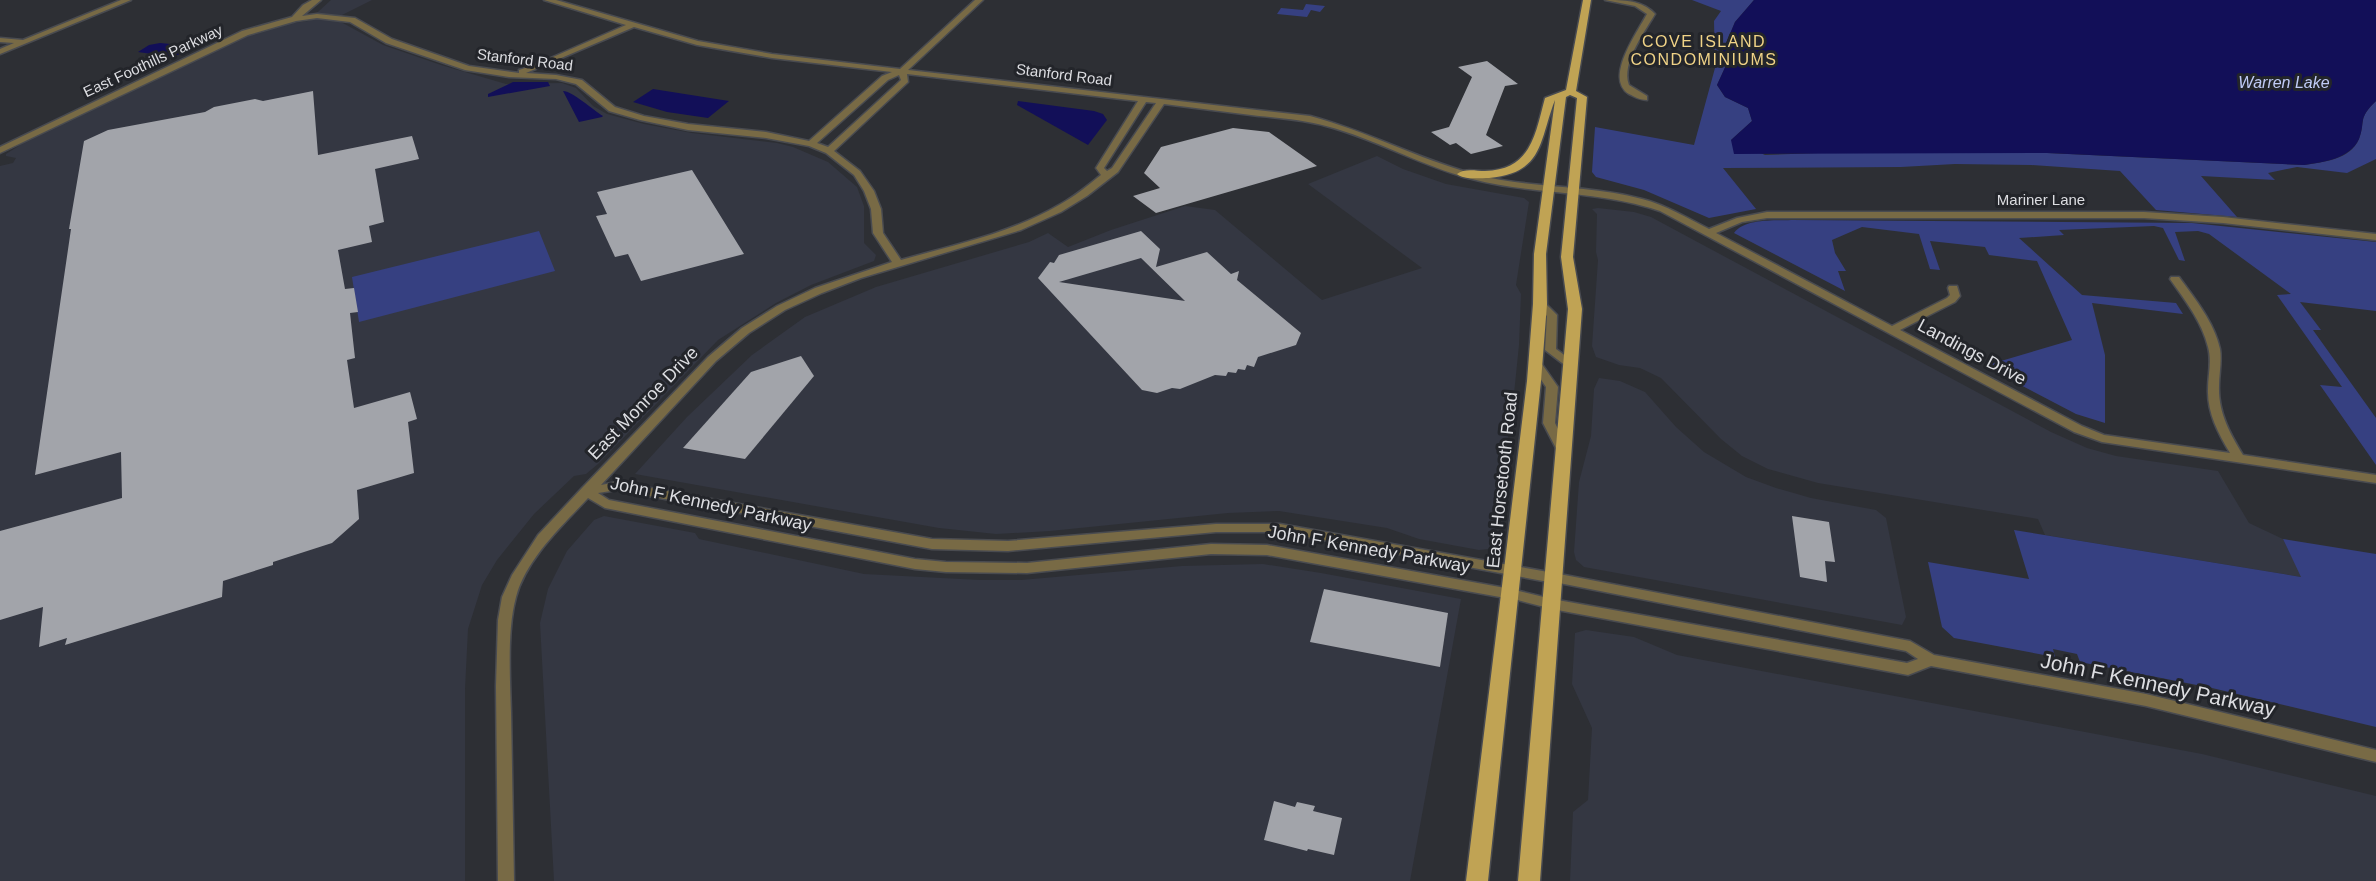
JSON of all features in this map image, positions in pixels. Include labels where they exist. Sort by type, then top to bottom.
[{"type":"main road","name":"East Horsetooth Road","points":[[1477,881],[1535,362],[1540,304],[1540,254],[1566,94],[1587,0]]},
{"type":"main road","points":[[1463,174],[1497,175],[1517,168],[1540,140],[1550,98],[1566,94],[1582,97],[1567,257],[1575,309],[1529,881]]},
{"type":"street","points":[[0,52],[127,0]]},
{"type":"street","name":"East Foothills Parkway","points":[[0,150],[245,33],[295,19],[306,7],[317,0]]},
{"type":"street","name":"Stanford Road","points":[[548,0],[697,43],[772,56],[1291,116],[1325,122],[1355,130],[1415,158],[1463,174],[1573,191]]},
{"type":"street","points":[[810,144],[885,78],[902,71],[979,0]]},
{"type":"street","points":[[1609,0],[1635,4],[1648,10],[1651,14],[1625,66],[1622,79],[1629,90],[1644,98]]},
{"type":"street","name":"Stanford Road","points":[[295,19],[316,16],[352,20],[389,41],[468,68],[509,75],[556,77],[579,82],[612,109],[660,122],[766,135],[810,144],[829,152],[857,173],[869,191],[876,209],[878,233],[897,262]]},
{"type":"street","points":[[509,75],[532,62],[622,22]]},
{"type":"street","points":[[509,75],[538,67],[632,25]]},
{"type":"street","points":[[0,40],[24,42]]},
{"type":"street","points":[[829,152],[905,80],[902,71]]},
{"type":"street","points":[[1105,175],[1100,168],[1144,99]]},
{"type":"street","name":"East Monroe Drive","points":[[506,881],[503,686],[505,621],[509,597],[528,559],[543,538],[712,359],[738,337],[810,293],[897,262],[1020,228],[1080,197],[1105,175],[1115,170],[1162,101]]},
{"type":"street","name":"Landings Drive","points":[[1573,191],[1622,196],[1649,203],[2078,429],[2102,438],[2376,479]]},
{"type":"street","name":"Mariner Lane","points":[[1708,233],[1740,220],[1767,215],[2144,215],[2223,220],[2376,237]]},
{"type":"street","points":[[2175,279],[2198,311],[2213,347],[2216,365],[2213,398],[2218,421],[2239,459]]},
{"type":"street","points":[[1892,330],[1951,300],[1955,296],[1953,288]]},
{"type":"street","points":[[1540,304],[1552,315],[1550,350],[1570,364]]},
{"type":"street","points":[[1535,362],[1552,387],[1549,423],[1563,452]]},
{"type":"street","name":"John F Kennedy Parkway","points":[[586,491],[617,486],[932,544],[971,547],[1053,544],[1216,528],[1263,527],[1302,530],[1910,646],[1930,660],[2146,700],[2376,756]]},
{"type":"street","name":"John F Kennedy Parkway","points":[[586,491],[605,504],[915,564],[946,567],[1027,568],[1211,549],[1267,550],[1908,669],[1930,660]]},
{"type":"shaded area","points":[[331,0],[372,0],[332,20],[341,22],[383,45],[441,65],[506,84],[562,83],[576,88],[593,106],[607,114],[692,133],[777,143],[793,147],[828,162],[857,187],[864,206],[864,243],[876,255],[874,261],[811,285],[776,303],[718,340],[598,464],[586,474],[574,476],[534,514],[497,560],[482,585],[468,629],[465,689],[465,881],[0,881],[0,166],[13,163],[16,158],[6,156],[6,154],[34,136],[246,36],[285,24],[308,21]]},
{"type":"shaded area","points":[[1692,0],[1754,0],[1735,22],[1722,53],[1728,61],[1717,85],[1725,97],[1748,108],[1752,121],[1731,140],[1765,155],[1844,152],[2047,153],[2304,165],[2335,159],[2349,152],[2359,139],[2366,112],[2376,101],[2376,159],[2347,173],[2297,167],[2268,173],[2275,180],[2201,176],[2237,217],[2156,210],[2120,171],[2031,165],[1955,164],[1901,167],[1723,168],[1756,209],[1709,218],[1644,190],[1596,177],[1592,172],[1595,127],[1694,145],[1715,68],[1714,21],[1721,11]]},
{"type":"shaded area","points":[[1306,4],[1325,6],[1320,12],[1311,10],[1307,17],[1277,14],[1281,8],[1303,10]]},
{"type":"shaded area","points":[[1377,156],[1403,169],[1446,184],[1524,198],[1529,202],[1516,285],[1521,294],[1514,394],[1493,545],[1488,549],[1479,550],[1419,539],[1387,528],[1279,511],[1228,513],[1050,531],[996,534],[939,528],[635,474],[687,417],[752,355],[805,317],[876,287],[1029,242],[1048,233],[1068,247],[1111,230],[1185,206],[1215,210],[1322,300],[1422,268],[1308,184]]},
{"type":"shaded area","points":[[1592,209],[1634,212],[1651,217],[2051,432],[2087,448],[2116,456],[2218,471],[2249,523],[2283,539],[2302,577],[2045,535],[2038,519],[1818,483],[1768,469],[1742,456],[1721,439],[1661,378],[1640,368],[1619,365],[1596,357],[1592,346],[1598,260],[1596,252],[1597,214]]},
{"type":"shaded area","points":[[1791,220],[2192,223],[2376,242],[2376,311],[2300,302],[2321,330],[2313,330],[2376,418],[2376,465],[2320,385],[2342,387],[2277,295],[2291,294],[2209,234],[2198,231],[2175,232],[2185,261],[2179,260],[2163,228],[2154,226],[2059,230],[2064,235],[2019,238],[2082,295],[2176,303],[2183,314],[2092,303],[2105,355],[2105,423],[2076,414],[1984,366],[2072,340],[2037,261],[1989,255],[1985,247],[1930,241],[1940,270],[1930,269],[1919,234],[1862,227],[1832,240],[1835,253],[1846,271],[1838,271],[1845,291],[1734,233],[1739,228],[1752,223]]},
{"type":"shaded area","points":[[539,231],[555,271],[359,322],[352,277]]},
{"type":"shaded area","points":[[1599,378],[1620,381],[1645,392],[1676,427],[1704,452],[1746,477],[1811,498],[1876,510],[1886,518],[1906,617],[1902,625],[1584,567],[1576,560],[1574,552],[1579,482],[1591,436],[1594,389]]},
{"type":"shaded area","points":[[604,516],[695,533],[699,539],[864,574],[1021,580],[1182,566],[1263,564],[1461,599],[1410,881],[554,881],[540,623],[548,589],[567,551],[594,520]]},
{"type":"shaded area","points":[[2014,530],[2301,577],[2283,539],[2376,554],[2376,727],[2212,688],[2080,662],[2077,654],[2053,649],[2055,657],[1954,638],[1942,627],[1928,562],[2029,579]]},
{"type":"shaded area","points":[[1586,630],[1634,637],[1677,655],[2202,754],[2376,796],[2376,881],[1570,881],[1573,812],[1588,800],[1592,728],[1572,684],[1575,633]]},
{"type":"water","name":"Warren Lake","points":[[1754,0],[2376,0],[2376,101],[2366,112],[2355,146],[2335,158],[2304,165],[2047,153],[1734,154],[1731,140],[1752,121],[1748,108],[1725,97],[1717,85],[1728,61],[1722,53],[1735,22]]},
{"type":"water","points":[[160,43],[195,48],[172,57],[138,52],[149,45]]},
{"type":"water","points":[[513,82],[548,82],[550,86],[488,97],[488,94]]},
{"type":"water","points":[[653,89],[729,101],[708,118],[667,112],[633,102]]},
{"type":"water","points":[[563,91],[577,97],[603,116],[579,122]]},
{"type":"water","points":[[1018,101],[1094,111],[1103,114],[1107,120],[1088,145],[1017,105]]},
{"type":"building","points":[[1487,61],[1518,84],[1505,86],[1486,135],[1503,146],[1471,154],[1456,143],[1450,145],[1431,132],[1449,127],[1472,77],[1458,67]]},
{"type":"building","points":[[313,91],[318,155],[412,136],[419,159],[375,169],[384,222],[369,226],[372,242],[338,250],[345,289],[354,288],[358,312],[350,313],[355,358],[347,360],[354,408],[410,392],[417,419],[408,422],[414,473],[357,490],[359,519],[332,543],[223,581],[222,597],[65,645],[67,638],[39,647],[43,607],[0,620],[0,531],[122,498],[121,452],[35,475],[71,229],[69,229],[84,141],[108,130],[205,112],[214,107],[255,99],[263,101]]},
{"type":"building","points":[[1233,128],[1269,132],[1317,166],[1156,213],[1133,196],[1160,188],[1144,173],[1161,147]]},
{"type":"building","points":[[692,170],[744,254],[641,281],[628,254],[615,257],[596,216],[607,214],[597,192]]},
{"type":"building","points":[[1141,231],[1160,249],[1156,267],[1207,252],[1231,274],[1239,271],[1237,280],[1301,333],[1296,345],[1258,357],[1254,367],[1247,365],[1245,370],[1238,369],[1236,373],[1228,372],[1226,376],[1215,375],[1180,389],[1172,388],[1157,393],[1142,390],[1038,278],[1050,262],[1054,263],[1059,255]],"holes":[[[1141,258],[1185,301],[1059,282]]]},
{"type":"building","points":[[801,356],[814,376],[745,459],[683,448],[751,372]]},
{"type":"building","points":[[1792,516],[1829,522],[1835,562],[1825,561],[1827,582],[1800,577]]},
{"type":"building","points":[[1324,589],[1448,613],[1440,667],[1310,642]]},
{"type":"building","points":[[1274,801],[1295,807],[1297,802],[1315,806],[1313,811],[1342,818],[1334,855],[1264,840]]},
{"type":"district","name":"COVE ISLAND CONDOMINIUMS","points":[[1704,50]]}]
